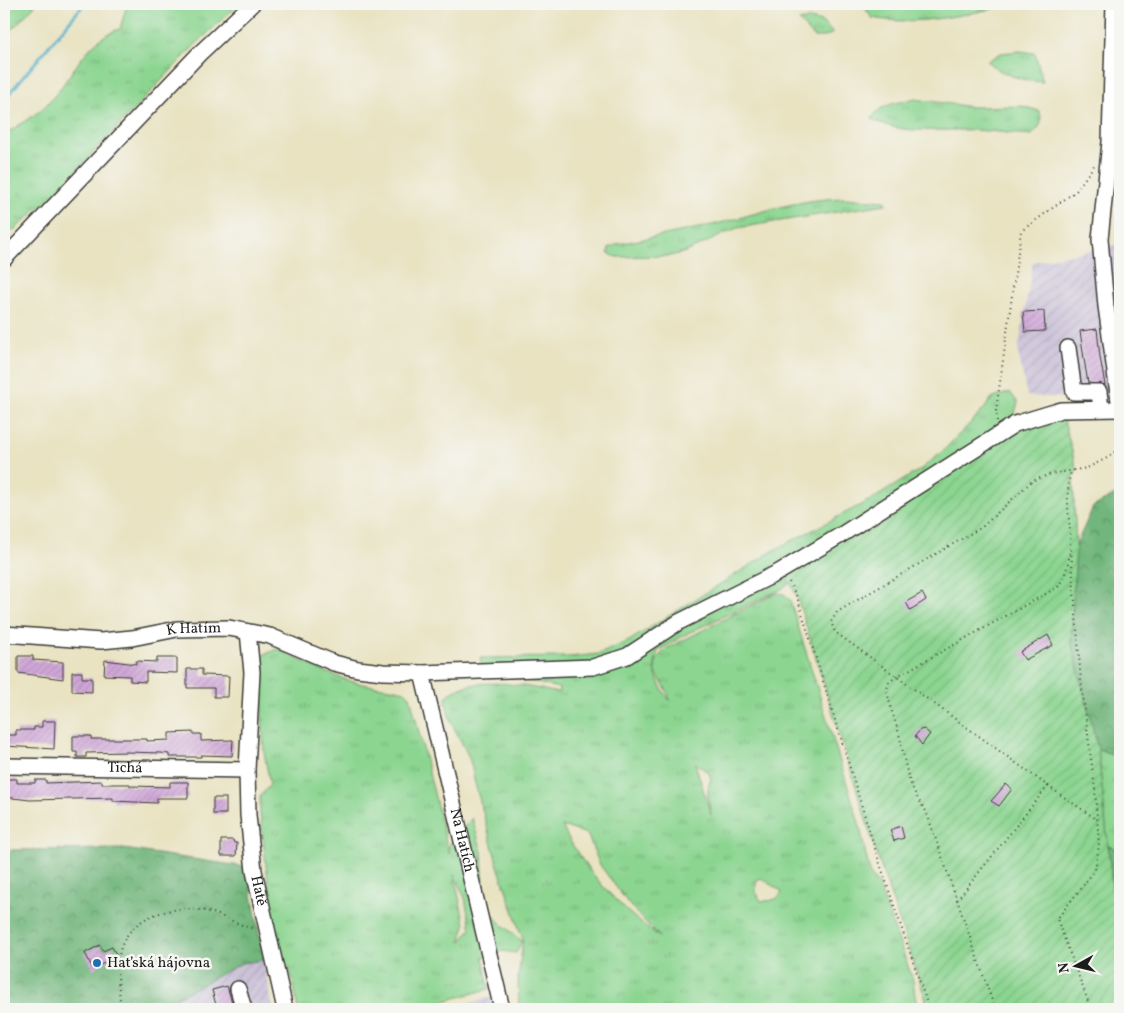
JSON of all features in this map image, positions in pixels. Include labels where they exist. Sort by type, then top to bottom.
[{"type":"street","points":[[4,259],[198,54],[252,4]]},
{"type":"street","points":[[1114,4],[1110,142],[1100,239],[1106,306],[1120,409]]},
{"type":"street","points":[[1068,348],[1074,392],[1099,392],[1101,409]]},
{"type":"street","name":"K Hatím","points":[[4,634],[101,641],[132,638],[177,629],[229,628],[270,636],[326,660],[358,669],[422,673],[569,670],[611,662],[627,656],[680,622],[779,572],[841,535],[999,433],[1047,413],[1061,410],[1120,409]]},
{"type":"street","points":[[247,770],[252,672],[248,632]]},
{"type":"street","name":"Na Hatích","points":[[422,673],[502,1009]]},
{"type":"street","name":"Tichá","points":[[4,766],[247,770]]},
{"type":"street","name":"Hatě","points":[[247,770],[248,814],[253,862],[265,927],[285,1009]]},
{"type":"street","points":[[238,989],[244,1009]]},
{"type":"path","points":[[999,433],[996,412],[1021,231],[1076,191],[1099,158]]},
{"type":"path","points":[[1097,820],[835,632],[831,622],[837,612],[982,527],[1032,481],[1051,474],[1087,468],[1110,457],[1119,448],[1120,442]]},
{"type":"path","points":[[1071,472],[1069,486],[1071,545],[1081,681],[1099,845],[1095,870],[1057,919],[1091,1009]]},
{"type":"path","points":[[995,1009],[926,811],[914,795],[904,768],[899,736],[887,689],[889,682],[896,677],[1058,588],[1064,577],[1071,545]]},
{"type":"path","points":[[779,572],[789,581],[797,597],[876,852],[929,1009]]},
{"type":"path","points":[[957,900],[1048,786]]},
{"type":"path","points":[[121,1009],[118,979],[120,952],[126,938],[137,924],[157,914],[179,908],[205,910],[227,917],[250,929],[265,927]]},
{"type":"shaded area","points":[[1120,244],[1120,386],[1108,388],[1109,400],[1027,396],[1018,352],[1033,262]]},
{"type":"shaded area","points":[[264,960],[273,1009],[167,1009],[165,1004],[242,963]]},
{"type":"shaded area","points":[[491,997],[495,1009],[451,1009]]},
{"type":"green space","points":[[4,4],[36,4],[4,38]]},
{"type":"green space","points":[[127,4],[239,4],[195,45],[49,199],[14,230],[4,232],[4,135],[43,108],[56,94],[88,50],[108,34],[120,29]]},
{"type":"green space","points":[[862,4],[1016,4],[944,18],[908,21],[872,18]]},
{"type":"green space","points":[[810,19],[822,22],[833,33],[825,37],[814,37],[799,21]]},
{"type":"green space","points":[[1020,51],[1035,53],[1043,82],[1013,76],[999,70],[987,61],[1001,53]]},
{"type":"green space","points":[[915,99],[972,107],[1022,106],[1039,111],[1041,121],[1039,127],[1032,135],[975,130],[906,129],[883,124],[872,119],[875,114],[885,107]]},
{"type":"green space","points":[[844,198],[886,201],[886,204],[737,228],[686,252],[670,256],[616,257],[608,253],[609,248],[618,244],[711,225],[797,203]]},
{"type":"green space","points":[[1010,392],[1018,403],[1005,443],[842,544],[780,590],[688,633],[658,651],[655,667],[659,657],[666,649],[776,593],[784,594],[790,600],[859,823],[870,874],[878,884],[913,980],[915,996],[920,1009],[519,1009],[518,978],[523,940],[497,863],[468,756],[450,718],[446,697],[470,685],[484,683],[531,687],[558,693],[559,688],[483,671],[480,658],[568,657],[599,654],[629,641],[776,549],[876,497],[921,469],[943,451],[984,409],[991,399]],"holes":[[[655,670],[668,693],[670,701],[659,683]],[[695,763],[709,773],[711,779],[708,793],[711,815]],[[562,826],[587,834],[600,865],[631,907],[660,937],[631,915],[604,888],[570,842]],[[761,878],[782,892],[776,899],[761,901],[756,892],[756,881]]]},
{"type":"green space","points":[[1061,410],[1077,470],[1073,477],[1076,545],[1071,642],[1098,749],[1120,963],[1120,1009],[929,1009],[876,852],[797,597],[789,581],[779,572],[999,433]]},
{"type":"green space","points":[[1120,492],[1120,757],[1098,749],[1071,642],[1076,545],[1093,507]]},
{"type":"green space","points":[[278,649],[340,678],[362,684],[405,691],[410,696],[449,854],[449,845],[472,818],[482,852],[485,904],[498,921],[522,941],[516,953],[503,951],[483,957],[489,989],[429,1005],[425,1009],[298,1009],[292,977],[275,936],[260,814],[260,796],[270,785],[264,752],[262,714],[263,655]],"holes":[[[454,875],[465,898],[471,929],[460,942],[465,925]]]},
{"type":"green space","points":[[1098,749],[1120,757],[1120,850],[1108,846]]},
{"type":"green space","points":[[1108,846],[1120,850],[1120,963]]},
{"type":"green space","points":[[124,849],[247,867],[264,960],[242,963],[165,1004],[167,1009],[4,1009],[4,856],[11,850]]},
{"type":"building","points":[[1044,311],[1045,331],[1025,332],[1023,312]]},
{"type":"building","points":[[1097,329],[1105,385],[1088,383],[1080,331]]},
{"type":"building","points":[[922,593],[926,600],[910,610],[906,602]]},
{"type":"building","points":[[1048,635],[1053,645],[1025,660],[1020,652]]},
{"type":"building","points":[[18,656],[33,656],[33,660],[63,662],[63,679],[18,673]]},
{"type":"building","points":[[157,658],[177,658],[177,673],[146,672],[146,682],[130,681],[130,676],[104,675],[105,660],[136,664],[136,661],[157,662]]},
{"type":"building","points":[[187,669],[202,669],[202,675],[229,676],[228,697],[214,697],[214,688],[187,688]]},
{"type":"building","points":[[72,672],[82,672],[82,678],[92,678],[92,692],[72,691]]},
{"type":"building","points":[[42,721],[55,721],[54,749],[4,746],[4,735],[16,735],[16,730],[34,730],[34,727],[42,727]]},
{"type":"building","points":[[924,729],[930,734],[922,745],[915,736],[920,730]]},
{"type":"building","points":[[193,732],[193,734],[201,734],[201,741],[233,740],[232,756],[169,757],[169,754],[161,753],[127,752],[86,753],[86,757],[77,757],[77,752],[73,752],[73,736],[91,736],[91,739],[147,739],[147,741],[169,740],[169,733]]},
{"type":"building","points":[[4,779],[17,779],[17,783],[35,783],[35,780],[46,780],[46,783],[102,781],[102,784],[170,787],[170,782],[188,782],[188,798],[157,798],[157,803],[113,801],[113,798],[30,800],[4,797]]},
{"type":"building","points":[[1006,784],[1012,789],[999,806],[991,801]]},
{"type":"building","points":[[213,798],[226,798],[226,814],[213,814]]},
{"type":"building","points":[[901,826],[904,838],[894,841],[890,830]]},
{"type":"building","points":[[221,840],[233,840],[234,843],[237,843],[236,856],[221,856]]},
{"type":"building","name":"Haťská hájovna","points":[[100,945],[103,951],[112,947],[117,956],[93,969],[85,953]]},
{"type":"building","points":[[227,986],[234,1009],[217,1009],[212,990]]},
{"type":"waterway","points":[[4,100],[84,4]]},
{"type":"place","name":"Haťská hájovna","points":[[97,963]]}]
